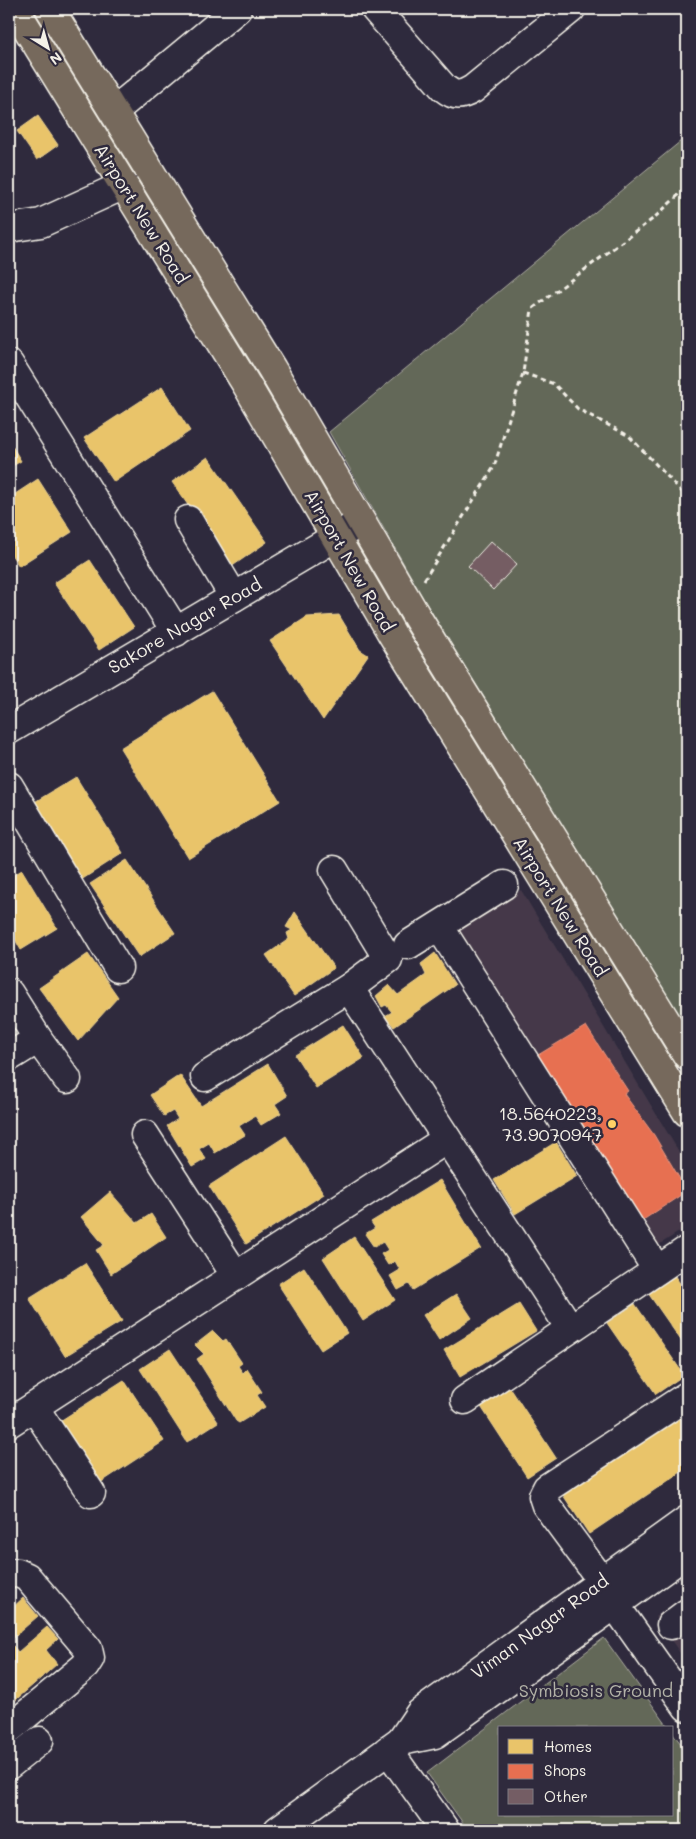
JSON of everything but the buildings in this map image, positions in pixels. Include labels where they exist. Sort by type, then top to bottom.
[{"type":"main road","name":"Airport New Road","points":[[15,9],[246,384],[397,643],[687,1112]]},
{"type":"main road","name":"Airport New Road","points":[[50,9],[272,369],[409,604],[687,1055]]},
{"type":"street","points":[[114,111],[238,9]]},
{"type":"street","points":[[375,9],[444,88],[452,95],[462,96],[473,90],[571,9]]},
{"type":"street","points":[[9,228],[41,223],[124,185]]},
{"type":"street","points":[[9,364],[176,632]]},
{"type":"street","points":[[188,520],[234,597]]},
{"type":"street","name":"Sakore Nagar Road","points":[[9,730],[361,522]]},
{"type":"street","points":[[9,786],[118,968]]},
{"type":"street","points":[[206,1077],[349,988],[388,958],[334,870]]},
{"type":"street","points":[[408,945],[504,885]]},
{"type":"street","points":[[439,926],[657,1270]]},
{"type":"street","points":[[349,988],[570,1328]]},
{"type":"street","points":[[9,993],[38,1039],[67,1079]]},
{"type":"street","points":[[9,1057],[38,1039]]},
{"type":"street","points":[[145,1135],[236,1276]]},
{"type":"street","points":[[9,1423],[447,1139]]},
{"type":"street","points":[[465,1400],[687,1250]]},
{"type":"street","points":[[602,1581],[546,1505],[543,1496],[547,1488],[687,1396]]},
{"type":"street","points":[[34,1407],[91,1493]]},
{"type":"street","name":"Viman Nagar Road","points":[[278,1830],[394,1746],[420,1713],[687,1520]]},
{"type":"street","name":"Viman Nagar Road","points":[[394,1746],[436,1734],[687,1553]]},
{"type":"street","points":[[9,1574],[18,1573],[27,1577],[88,1649],[90,1658],[85,1666],[9,1729]]},
{"type":"street","points":[[615,1605],[687,1707]]},
{"type":"street","points":[[9,1765],[39,1741]]},
{"type":"street","points":[[394,1746],[445,1830]]},
{"type":"path","points":[[409,604],[494,467],[523,373],[532,309],[654,218],[687,187]]},
{"type":"path","points":[[523,373],[554,384],[578,409],[629,436],[687,497]]},
{"type":"shaded area","points":[[521,890],[687,1165],[687,1227],[641,1256],[445,939]]},
{"type":"shaded area","points":[[687,1594],[687,1663],[655,1617]]},
{"type":"green space","points":[[687,136],[687,1029],[426,603],[329,432]]},
{"type":"green space","name":"Symbiosis Ground","points":[[604,1638],[668,1726],[498,1726],[498,1816],[674,1816],[674,1735],[687,1752],[687,1830],[468,1830],[427,1773]]},
{"type":"place","name":"18.5640223, 73.9070947","points":[[612,1124]]}]
